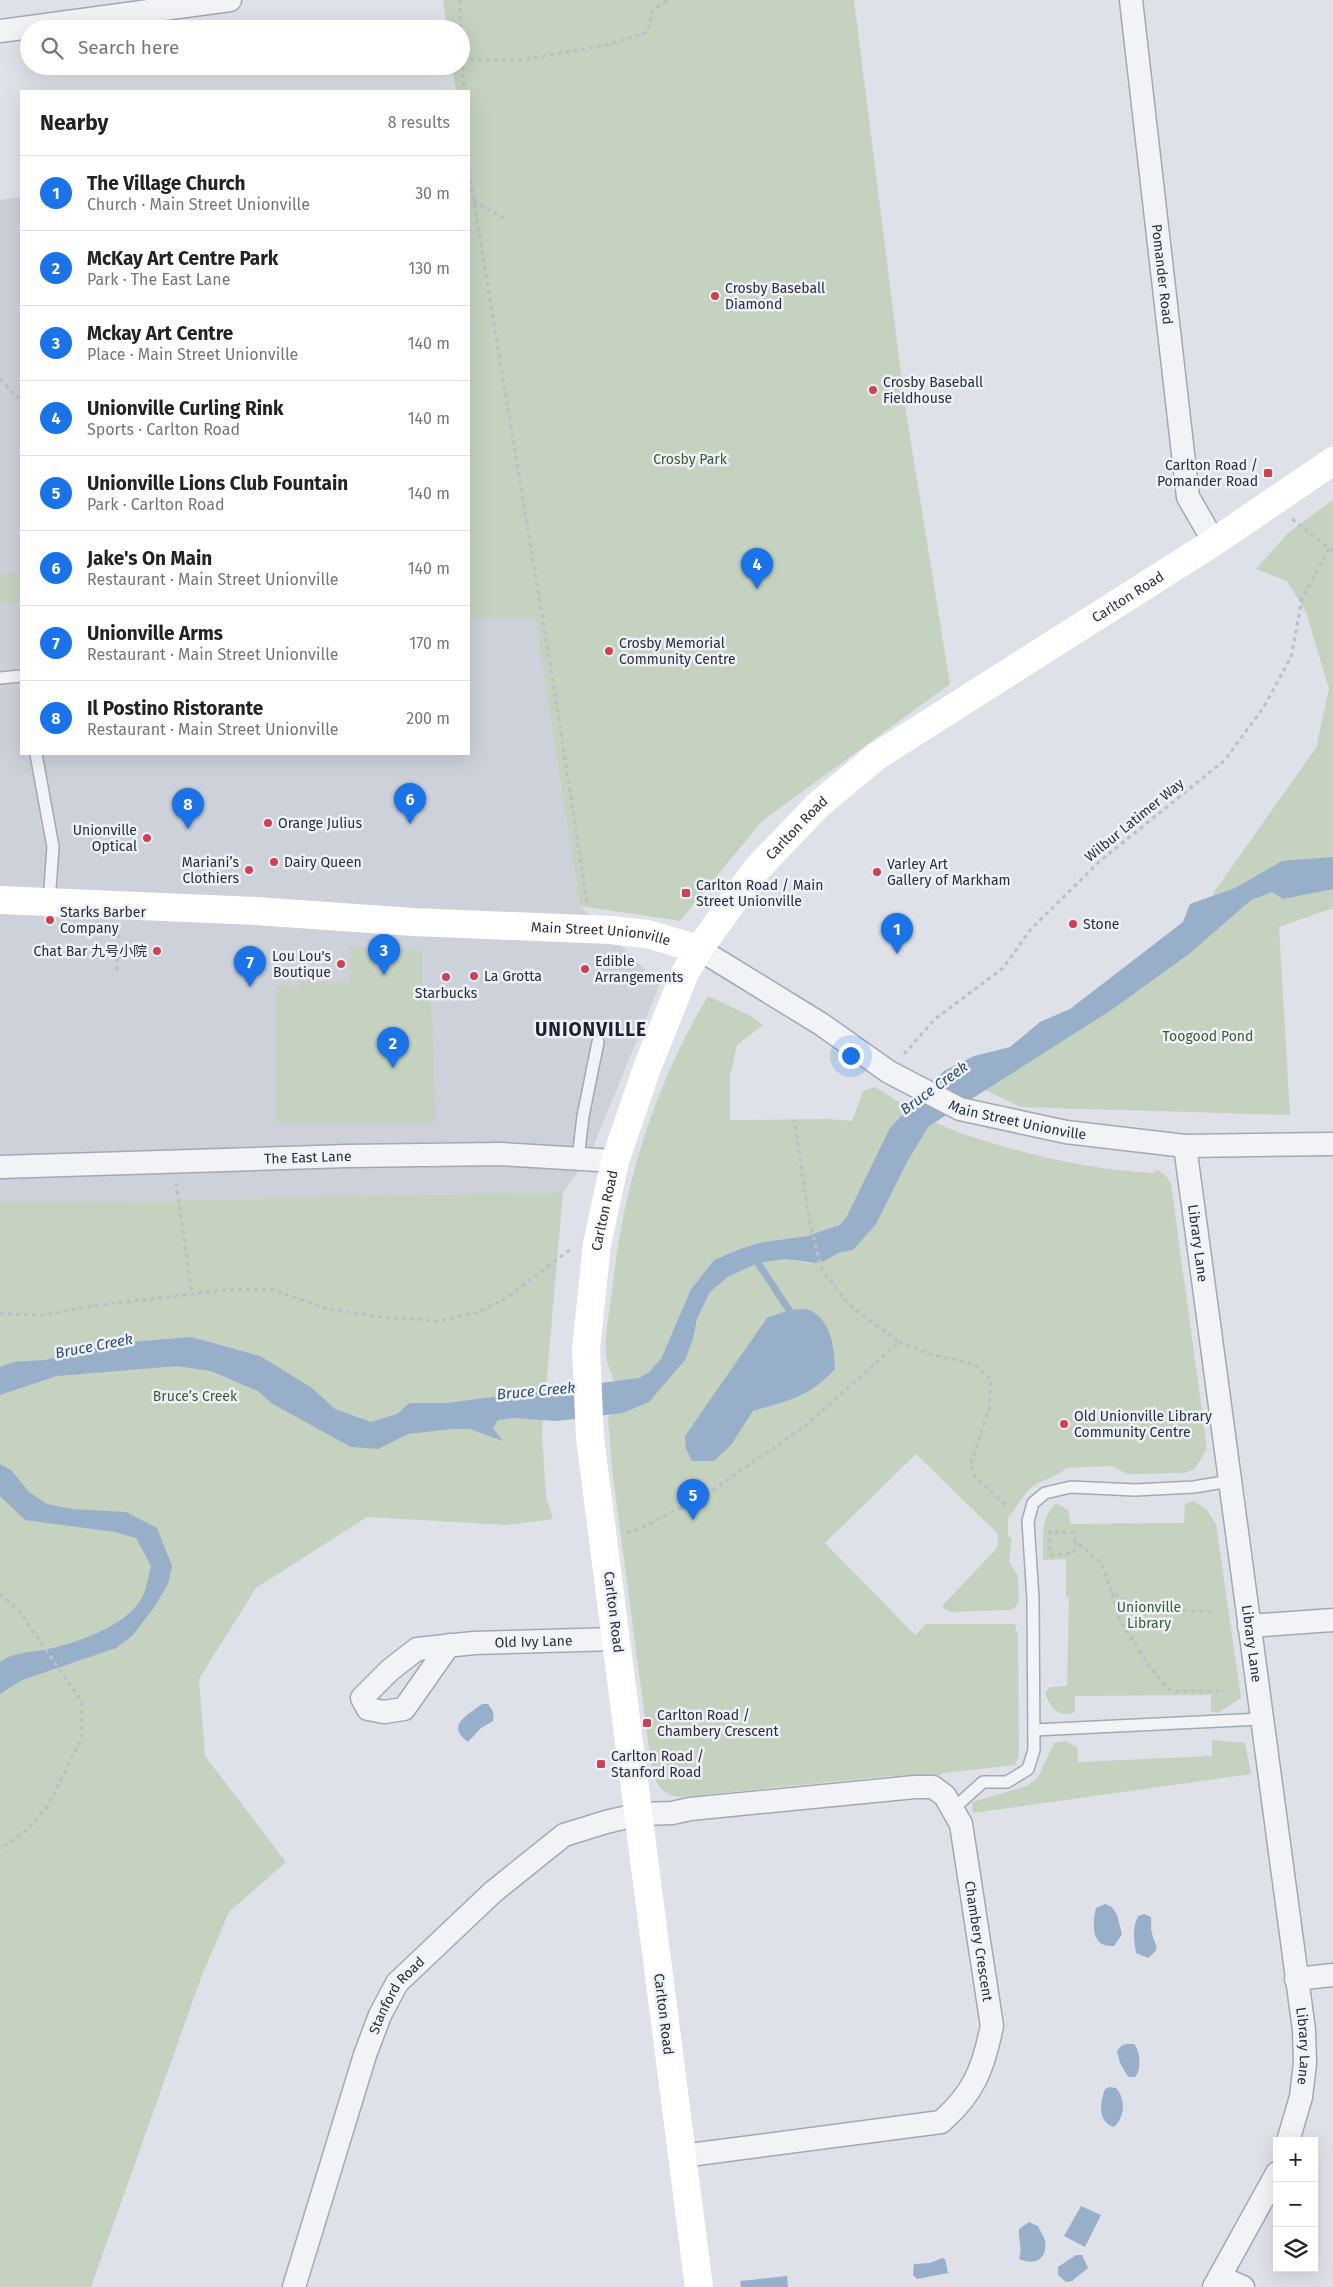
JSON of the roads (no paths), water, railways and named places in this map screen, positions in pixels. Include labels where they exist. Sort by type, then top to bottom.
[{"type":"main road","name":"Carlton Road","points":[[699,2287],[605,1540],[590,1438],[586,1349],[597,1244],[615,1161],[647,1068],[685,973],[699,949],[755,871],[818,805],[877,756],[1214,542],[1333,461]]},
{"type":"main road","name":"Main Street Unionville","points":[[0,900],[256,911],[412,922],[610,930],[647,934],[699,949]]},
{"type":"street","points":[[77,20],[230,0]]},
{"type":"street","name":"Pomander Road","points":[[1131,0],[1188,498],[1214,542]]},
{"type":"street","points":[[0,30],[20,27]]},
{"type":"street","name":"Main Street Unionville","points":[[699,949],[821,1024],[889,1072],[960,1109],[1066,1132],[1186,1146],[1333,1144]]},
{"type":"street","name":"Library Lane","points":[[1186,1146],[1304,2030],[1301,2098],[1289,2137]]},
{"type":"street","name":"The East Lane","points":[[0,1167],[347,1156],[500,1154],[615,1161]]},
{"type":"street","points":[[1249,1626],[1333,1620]]},
{"type":"street","name":"Old Ivy Lane","points":[[449,1645],[617,1639]]},
{"type":"street","name":"Chambery Crescent","points":[[640,1814],[672,1813],[690,1809],[915,1787],[933,1787],[945,1796],[961,1824],[992,2026],[987,2053],[968,2096],[941,2122],[682,2156]]},
{"type":"street","name":"Stanford Road","points":[[294,2287],[365,2055],[380,2015],[397,1983],[493,1892],[564,1835],[640,1814]]},
{"type":"street","points":[[1296,1979],[1333,1975]]},
{"type":"street","points":[[1243,2287],[1217,2282],[1273,2180]]},
{"type":"lane","points":[[0,678],[20,676]]},
{"type":"lane","points":[[36,755],[53,847],[49,902]]},
{"type":"lane","points":[[578,1159],[583,1116],[598,1042]]},
{"type":"lane","points":[[954,1809],[983,1782],[1007,1782],[1028,1768],[1034,1750],[1033,1599],[1028,1521],[1033,1503],[1044,1493],[1071,1487],[1135,1490],[1194,1487],[1230,1481]]},
{"type":"lane","points":[[1034,1730],[1261,1719]]},
{"type":"water","name":"Bruce Creek","points":[[1333,857],[1333,889],[1283,899],[1272,892],[1251,900],[1189,954],[1113,1009],[929,1126],[908,1160],[876,1224],[853,1250],[838,1253],[825,1261],[815,1263],[785,1259],[758,1263],[728,1277],[710,1292],[697,1319],[693,1339],[685,1360],[649,1402],[623,1413],[557,1421],[513,1418],[498,1420],[493,1428],[503,1441],[470,1429],[452,1429],[408,1434],[378,1449],[351,1447],[271,1403],[258,1391],[211,1371],[177,1366],[57,1376],[0,1395],[0,1367],[13,1362],[45,1360],[117,1343],[191,1337],[260,1356],[312,1388],[335,1409],[371,1422],[397,1414],[409,1403],[447,1403],[639,1378],[649,1372],[661,1359],[691,1289],[714,1260],[742,1248],[763,1242],[808,1236],[839,1225],[846,1218],[890,1128],[944,1071],[974,1056],[1010,1047],[1040,1022],[1070,1009],[1183,922],[1190,904],[1235,888],[1282,861]]},
{"type":"water","points":[[789,1310],[809,1310],[823,1320],[830,1335],[835,1369],[807,1392],[788,1401],[753,1411],[731,1445],[714,1461],[692,1461],[686,1449],[685,1436],[767,1318]]},
{"type":"water","points":[[0,1464],[11,1470],[29,1492],[47,1504],[72,1509],[126,1512],[157,1528],[172,1566],[168,1584],[153,1609],[132,1636],[116,1648],[22,1680],[0,1694],[0,1662],[15,1655],[44,1650],[83,1639],[124,1618],[141,1599],[151,1566],[136,1538],[115,1532],[25,1520],[0,1496]]},
{"type":"water","points":[[482,1704],[488,1704],[491,1708],[493,1721],[481,1728],[468,1742],[461,1736],[459,1725],[465,1716]]},
{"type":"water","points":[[1105,1904],[1112,1907],[1117,1915],[1122,1934],[1114,1946],[1106,1946],[1101,1943],[1095,1934],[1096,1908]]},
{"type":"water","points":[[1144,1914],[1151,1917],[1151,1931],[1156,1946],[1153,1954],[1148,1958],[1136,1953],[1134,1939],[1134,1930],[1138,1916]]},
{"type":"water","points":[[1126,2044],[1134,2044],[1138,2051],[1139,2070],[1135,2077],[1128,2077],[1120,2063],[1117,2051]]},
{"type":"water","points":[[1109,2087],[1116,2088],[1123,2103],[1122,2113],[1114,2127],[1105,2121],[1101,2111],[1103,2094],[1105,2089]]},
{"type":"water","points":[[1081,2206],[1101,2215],[1085,2247],[1064,2236]]},
{"type":"water","points":[[1029,2222],[1038,2226],[1044,2239],[1045,2247],[1039,2259],[1030,2262],[1019,2259],[1021,2251],[1019,2229]]},
{"type":"water","points":[[1076,2255],[1082,2255],[1088,2268],[1072,2281],[1066,2282],[1058,2275],[1058,2267]]},
{"type":"water","points":[[942,2258],[945,2259],[948,2273],[917,2279],[913,2275],[914,2264],[930,2263]]},
{"type":"water","points":[[787,2276],[788,2287],[741,2287],[740,2281]]},
{"type":"waterway","points":[[758,1263],[789,1310]]},
{"type":"place","name":"Crosby Baseball Diamond","points":[[715,296]]},
{"type":"place","name":"Crosby Baseball Fieldhouse","points":[[873,390]]},
{"type":"place","name":"Carlton Road / Pomander Road","points":[[1268,473]]},
{"type":"place","name":"Unionville Curling Rink","points":[[757,589]]},
{"type":"place","name":"Crosby Memorial Community Centre","points":[[609,651]]},
{"type":"place","name":"Orange Julius","points":[[268,823]]},
{"type":"place","name":"Jake's On Main","points":[[410,824]]},
{"type":"place","name":"Il Postino Ristorante","points":[[188,829]]},
{"type":"place","name":"Unionville Optical","points":[[147,838]]},
{"type":"place","name":"Dairy Queen","points":[[274,862]]},
{"type":"place","name":"Mariani’s Clothiers","points":[[249,870]]},
{"type":"place","name":"Varley Art Gallery of Markham","points":[[877,872]]},
{"type":"place","name":"Carlton Road / Main Street Unionville","points":[[686,893]]},
{"type":"place","name":"Starks Barber Company","points":[[50,920]]},
{"type":"place","name":"Stone","points":[[1073,924]]},
{"type":"place","name":"Chat Bar 九号小院","points":[[157,951]]},
{"type":"place","name":"The Village Church","points":[[897,954]]},
{"type":"place","name":"Lou Lou's Boutique","points":[[341,964]]},
{"type":"place","name":"Edible Arrangements","points":[[585,969]]},
{"type":"place","name":"Mckay Art Centre","points":[[384,975]]},
{"type":"place","name":"La Grotta","points":[[474,976]]},
{"type":"place","name":"Starbucks","points":[[446,977]]},
{"type":"place","name":"Unionville Arms","points":[[250,987]]},
{"type":"place","name":"McKay Art Centre Park","points":[[393,1068]]},
{"type":"place","name":"Old Unionville Library Community Centre","points":[[1064,1424]]},
{"type":"place","name":"Unionville Lions Club Fountain","points":[[693,1520]]},
{"type":"place","name":"Carlton Road / Chambery Crescent","points":[[647,1723]]},
{"type":"place","name":"Carlton Road / Stanford Road","points":[[601,1764]]},
{"type":"district","name":"UNIONVILLE","points":[[591,1029]]},
{"type":"park label","name":"Crosby Park","points":[[690,459]]},
{"type":"park label","name":"Toogood Pond","points":[[1208,1036]]},
{"type":"park label","name":"Bruce’s Creek","points":[[195,1396]]},
{"type":"park label","name":"Unionville Library","points":[[1149,1615]]}]
